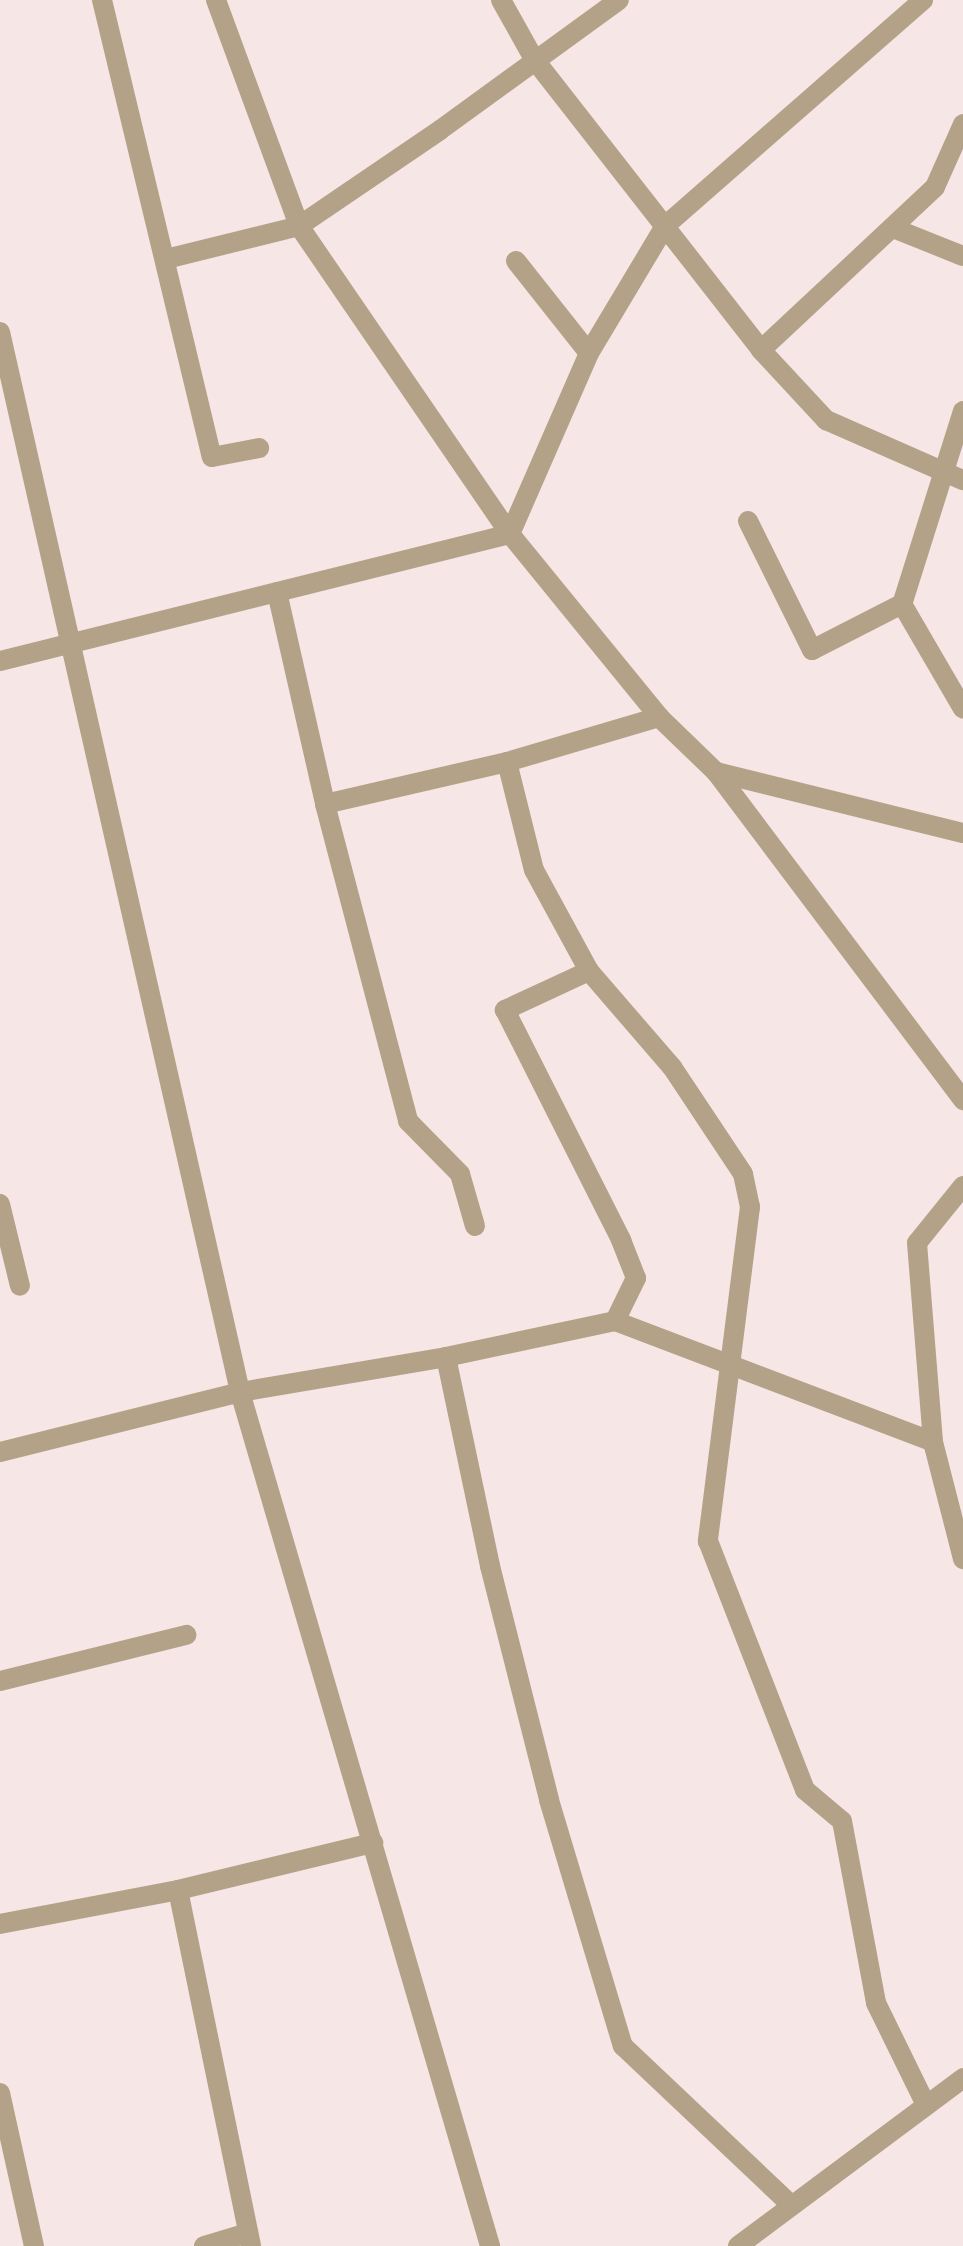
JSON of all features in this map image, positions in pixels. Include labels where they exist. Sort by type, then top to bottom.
[{"type":"street","points":[[102,0],[212,457],[259,448]]},
{"type":"street","points":[[216,0],[299,226],[510,534],[659,717],[716,772],[963,1100]]},
{"type":"street","points":[[501,0],[534,59],[761,350],[826,420],[954,476]]},
{"type":"street","points":[[166,259],[299,226],[440,130],[619,0]]},
{"type":"street","points":[[510,534],[589,353],[665,226],[923,0]]},
{"type":"street","points":[[761,350],[935,187],[963,124]]},
{"type":"street","points":[[893,228],[963,256]]},
{"type":"street","points":[[516,261],[589,353]]},
{"type":"street","points":[[0,332],[240,1392],[490,2246]]},
{"type":"street","points":[[748,521],[812,650],[902,604],[954,476],[963,411]]},
{"type":"street","points":[[0,661],[510,534]]},
{"type":"street","points":[[277,592],[325,804],[408,1121],[460,1174],[475,1226]]},
{"type":"street","points":[[902,604],[963,709]]},
{"type":"street","points":[[325,804],[507,762],[659,717]]},
{"type":"street","points":[[507,762],[534,870],[589,971],[672,1067],[743,1174],[750,1207],[708,1541],[805,1790],[842,1821],[876,2003],[925,2103]]},
{"type":"street","points":[[716,772],[963,833]]},
{"type":"street","points":[[589,971],[505,1010],[621,1240],[636,1278],[615,1321]]},
{"type":"street","points":[[963,1186],[917,1243],[933,1442],[963,1559]]},
{"type":"street","points":[[0,1204],[20,1286]]},
{"type":"street","points":[[0,1452],[240,1392],[446,1357],[615,1321],[731,1368],[933,1442]]},
{"type":"street","points":[[446,1357],[490,1566],[545,1786],[623,2046],[791,2205]]},
{"type":"street","points":[[0,1681],[186,1635]]},
{"type":"street","points":[[0,1924],[178,1890],[373,1843]]},
{"type":"street","points":[[178,1890],[249,2239],[204,2246]]},
{"type":"street","points":[[738,2246],[925,2103],[963,2078]]},
{"type":"street","points":[[0,2093],[34,2246]]}]
